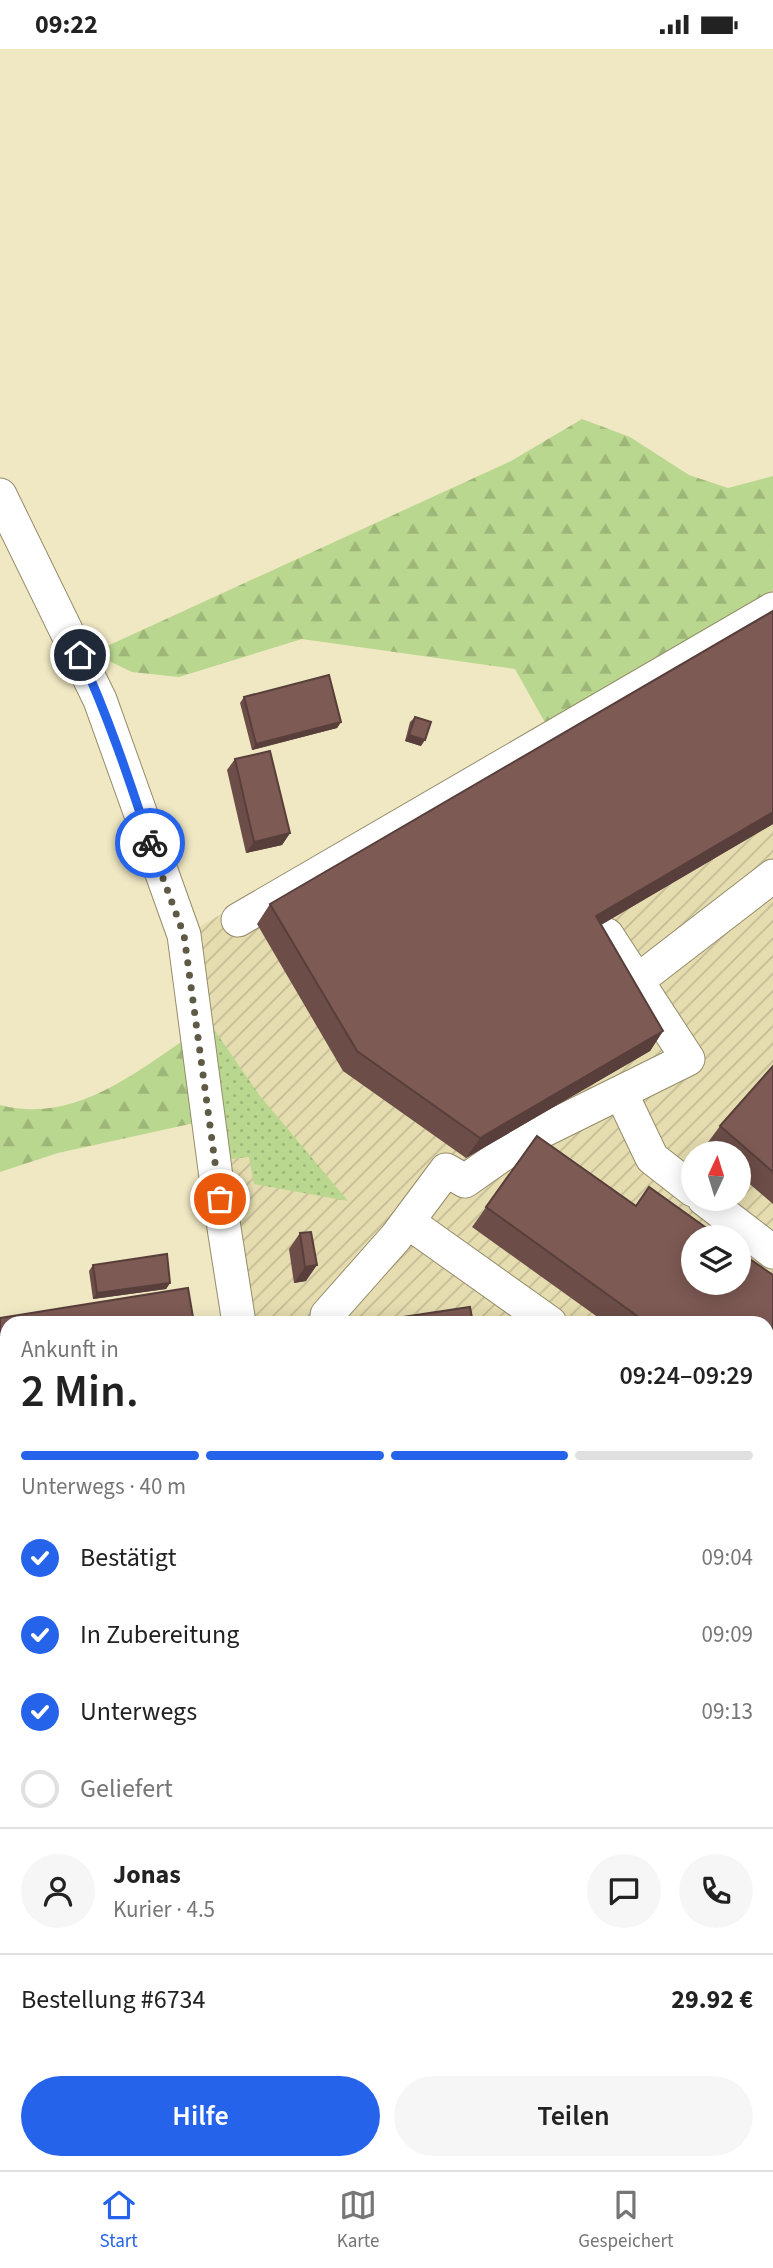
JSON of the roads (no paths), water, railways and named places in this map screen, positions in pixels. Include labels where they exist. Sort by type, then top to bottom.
[{"type":"street","points":[[0,495],[100,700],[184,935],[216,1177],[238,1316]]},
{"type":"street","points":[[238,920],[773,609]]},
{"type":"street","points":[[637,981],[773,876]]},
{"type":"street","points":[[327,1315],[408,1222],[446,1170],[465,1181],[522,1141],[688,1059],[607,935]]},
{"type":"street","points":[[621,1093],[652,1158],[681,1181]]},
{"type":"street","points":[[720,1211],[773,1252]]},
{"type":"street","points":[[408,1222],[540,1316]]}]
